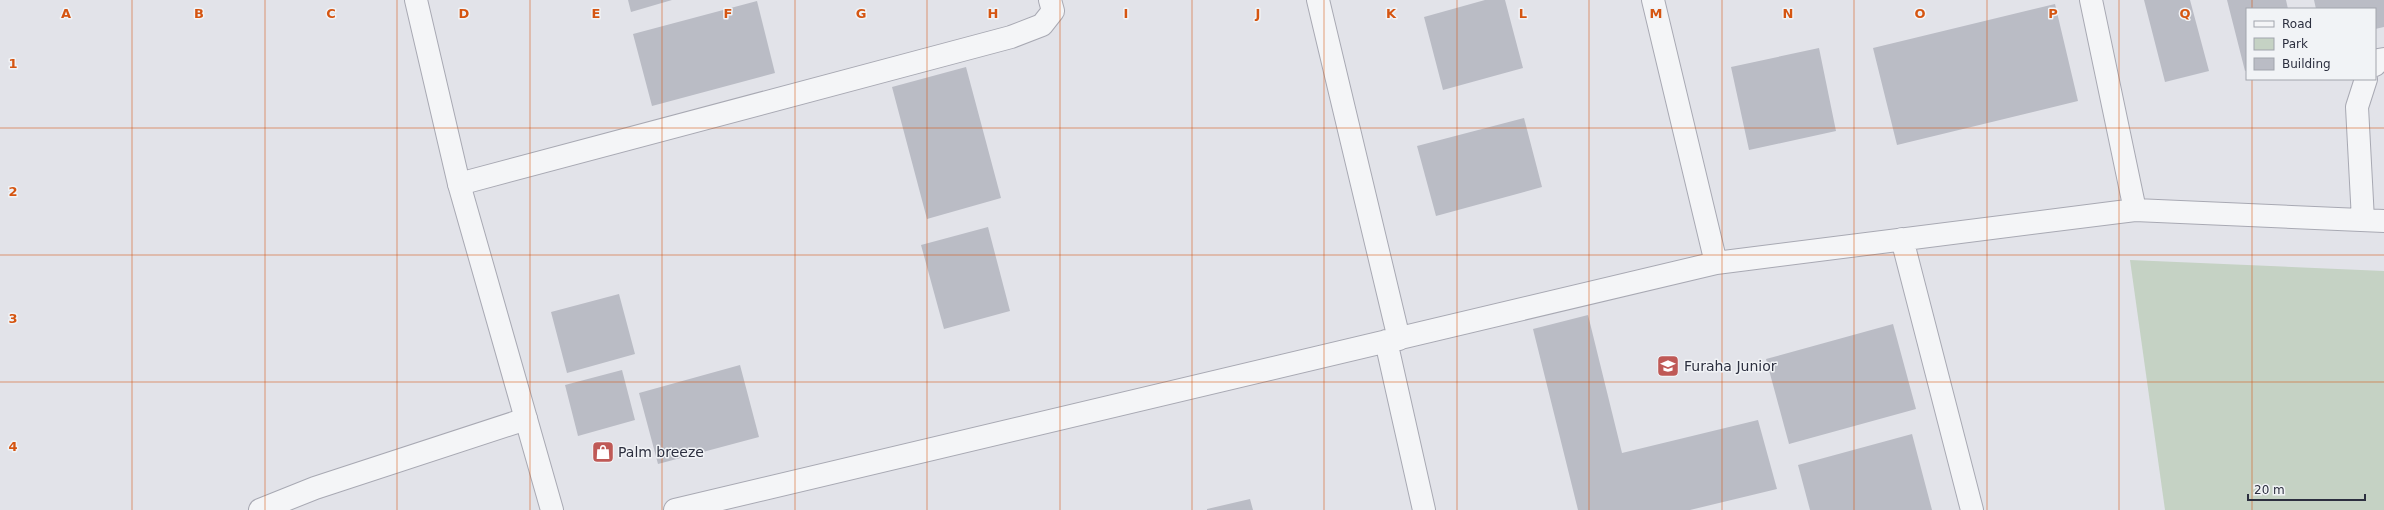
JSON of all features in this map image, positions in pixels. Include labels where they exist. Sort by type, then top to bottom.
[{"type":"street","points":[[416,0],[458,184],[552,510]]},
{"type":"street","points":[[458,184],[1011,37],[1042,25],[1053,11],[1050,0]]},
{"type":"street","points":[[1318,0],[1393,340],[1424,510]]},
{"type":"street","points":[[1653,0],[1716,263]]},
{"type":"street","points":[[2091,0],[2135,210]]},
{"type":"street","points":[[675,510],[1716,263],[2135,210],[2374,220],[2357,108],[2366,80]]},
{"type":"street","points":[[1902,239],[1972,510]]},
{"type":"street","points":[[260,510],[315,488],[526,419]]},
{"type":"green space","points":[[2130,260],[2384,271],[2384,510],[2165,510]]},
{"type":"building","points":[[628,0],[672,0],[631,12]]},
{"type":"building","points":[[1485,0],[1505,0],[1523,68],[1443,90],[1424,17]]},
{"type":"building","points":[[2144,0],[2190,0],[2209,71],[2165,82]]},
{"type":"building","points":[[2227,0],[2286,0],[2288,8],[2246,8],[2245,71]]},
{"type":"building","points":[[2314,0],[2384,0],[2384,27],[2376,29],[2376,8],[2316,8]]},
{"type":"building","points":[[757,1],[775,73],[652,106],[633,34]]},
{"type":"building","points":[[2055,4],[2078,101],[1897,145],[1873,48]]},
{"type":"building","points":[[1819,48],[1836,131],[1749,150],[1731,67]]},
{"type":"building","points":[[966,67],[1001,198],[927,219],[892,87]]},
{"type":"building","points":[[1524,118],[1542,187],[1436,216],[1417,146]]},
{"type":"building","points":[[988,227],[1010,311],[944,329],[921,245]]},
{"type":"building","points":[[619,294],[635,354],[567,373],[551,312]]},
{"type":"building","points":[[1588,315],[1622,453],[1758,420],[1777,489],[1690,510],[1578,510],[1533,329]]},
{"type":"building","points":[[1893,324],[1916,409],[1789,444],[1766,359]]},
{"type":"building","points":[[740,365],[759,437],[658,464],[639,393]]},
{"type":"building","points":[[622,370],[635,420],[578,436],[565,385]]},
{"type":"building","points":[[1912,434],[1932,510],[1810,510],[1798,465]]},
{"type":"building","points":[[1250,499],[1253,510],[1207,510],[1207,509]]},
{"type":"place","name":"Furaha Junior","points":[[1668,366]]},
{"type":"place","name":"Palm breeze","points":[[603,452]]}]
